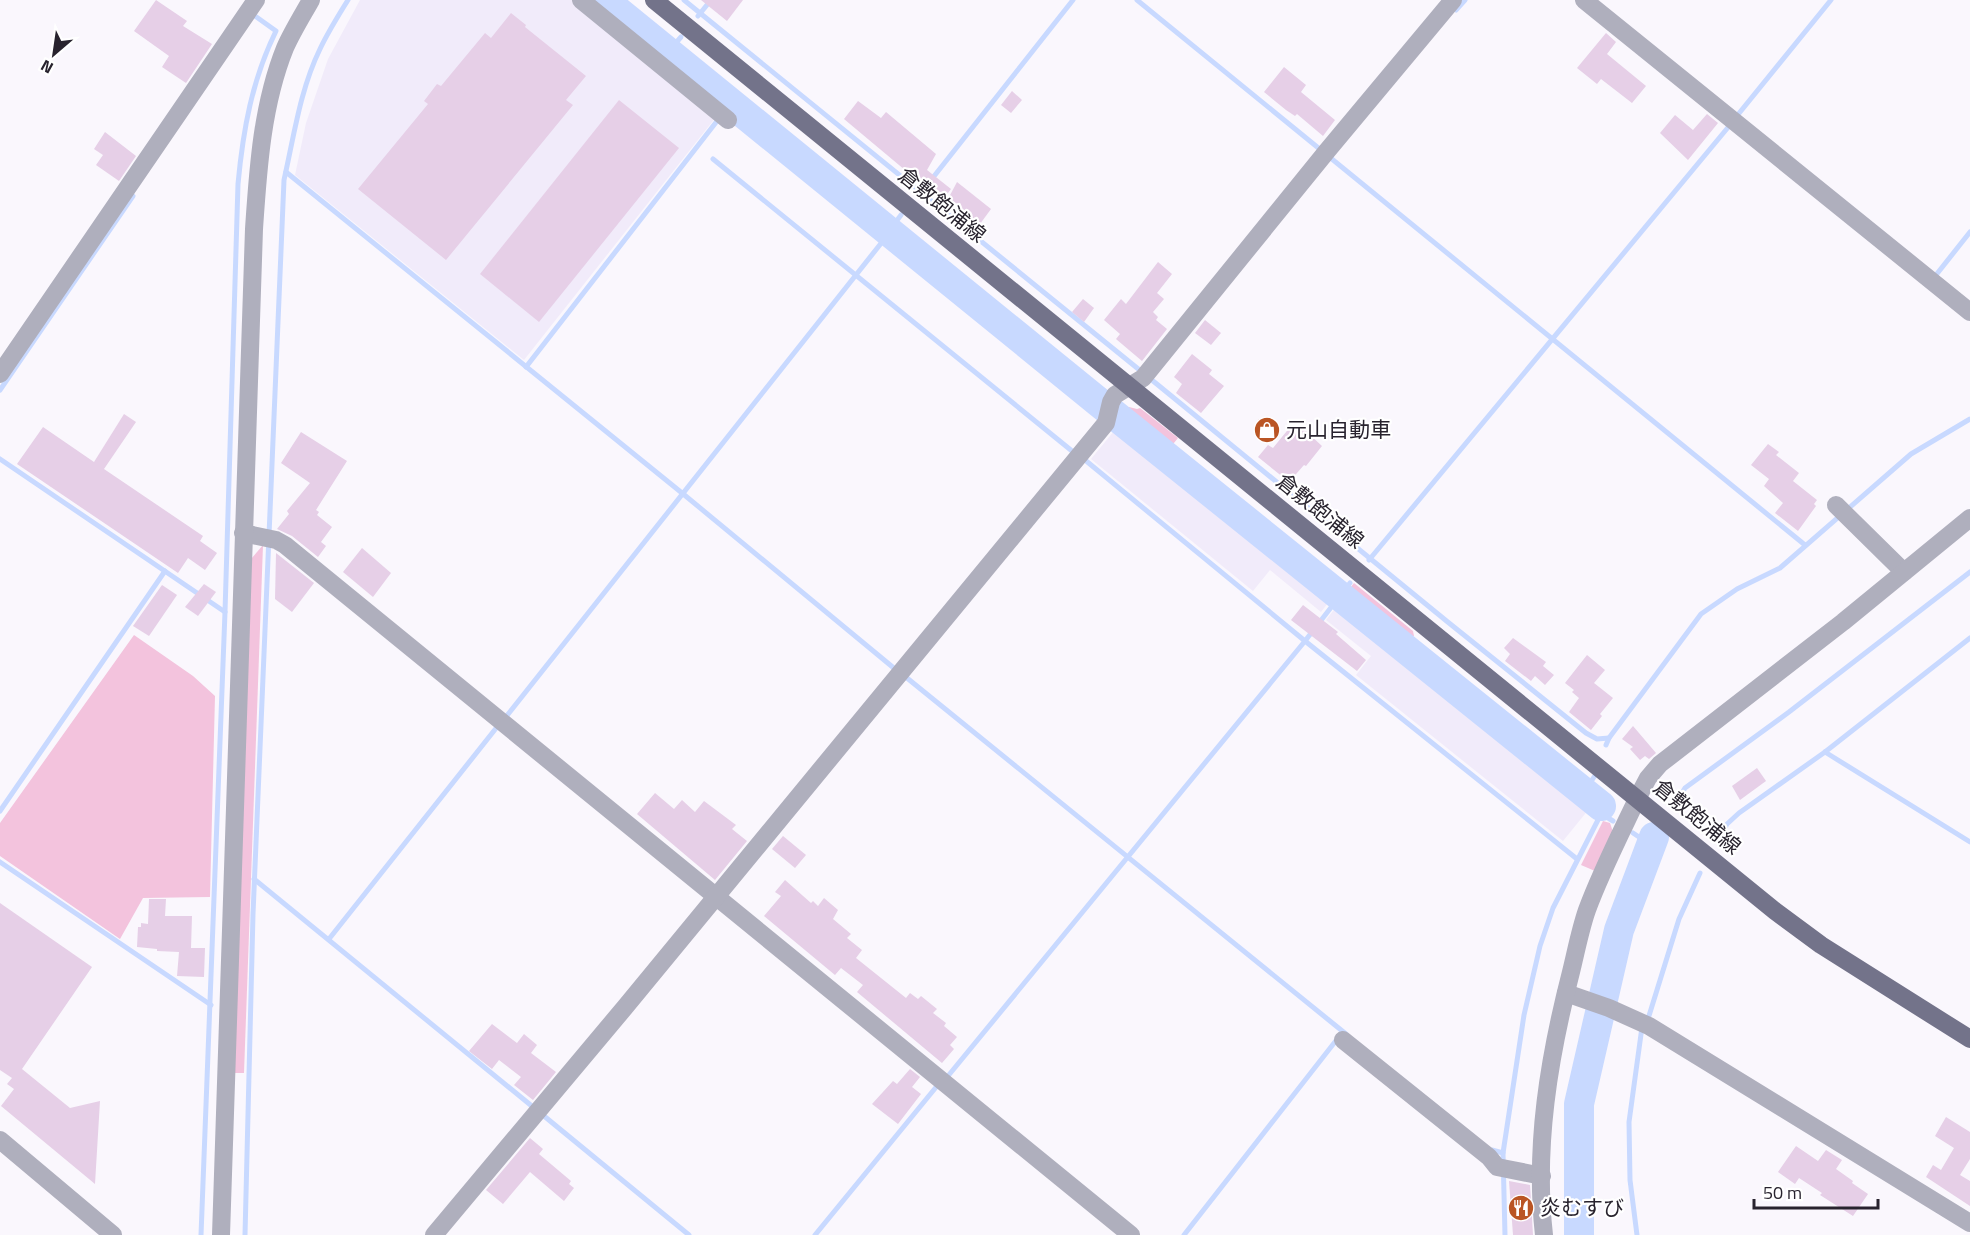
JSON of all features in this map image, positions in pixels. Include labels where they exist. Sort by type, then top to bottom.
[{"type":"main road","name":"倉敷飽浦線","points":[[654,0],[1141,378],[1775,911],[1821,945],[1970,1039]]},
{"type":"street","points":[[0,374],[256,0]]},
{"type":"street","points":[[221,1235],[254,230],[262,145],[278,68],[286,46],[311,0]]},
{"type":"street","points":[[581,0],[724,116]]},
{"type":"street","points":[[434,1235],[1106,423],[1115,395],[1141,378],[1453,0]]},
{"type":"street","points":[[1584,0],[1970,312]]},
{"type":"street","points":[[1841,509],[1904,572]]},
{"type":"street","points":[[1544,1235],[1542,1176],[1548,1081],[1566,993],[1586,912],[1648,778],[1660,764],[1843,622],[1970,518]]},
{"type":"street","points":[[243,533],[270,538],[285,545],[1131,1235]]},
{"type":"street","points":[[1566,993],[1649,1026],[1970,1223]]},
{"type":"street","points":[[1343,1040],[1503,1168],[1542,1176]]},
{"type":"street","points":[[0,1140],[113,1235]]},
{"type":"shaded area","points":[[360,0],[572,0],[716,117],[524,360],[295,175],[306,123],[328,59]]},
{"type":"shaded area","points":[[1140,408],[1178,438],[1169,449],[1126,414],[1124,409]]},
{"type":"shaded area","points":[[1117,424],[1305,578],[1303,582],[1328,603],[1321,612],[1270,570],[1253,591],[1091,459]]},
{"type":"shaded area","points":[[263,545],[244,1073],[233,1073],[251,559]]},
{"type":"shaded area","points":[[1354,583],[1413,631],[1414,636],[1406,639],[1346,593]]},
{"type":"shaded area","points":[[1336,607],[1589,809],[1563,841],[1356,675],[1371,656],[1326,620]]},
{"type":"shaded area","points":[[134,635],[193,676],[215,696],[210,897],[143,898],[120,939],[0,856],[0,823]]},
{"type":"shaded area","points":[[1603,821],[1610,823],[1613,832],[1595,871],[1581,865]]},
{"type":"building","points":[[156,0],[187,21],[183,26],[212,44],[186,83],[162,67],[169,56],[134,31]]},
{"type":"building","points":[[701,0],[743,0],[727,21]]},
{"type":"building","points":[[511,13],[586,76],[566,100],[573,105],[446,260],[358,189],[428,104],[424,101],[437,84],[441,86],[485,33],[491,38]]},
{"type":"building","points":[[1606,33],[1616,42],[1607,54],[1646,86],[1632,103],[1601,79],[1597,84],[1577,68]]},
{"type":"building","points":[[1284,67],[1306,85],[1301,92],[1335,120],[1323,136],[1297,114],[1295,116],[1286,110],[1264,92]]},
{"type":"building","points":[[1012,91],[1022,100],[1011,113],[1001,105]]},
{"type":"building","points":[[619,100],[679,148],[539,322],[480,274]]},
{"type":"building","points":[[858,101],[881,118],[886,112],[936,154],[927,170],[951,189],[942,201],[844,119]]},
{"type":"building","points":[[1707,114],[1718,123],[1688,160],[1660,133],[1675,115],[1693,130]]},
{"type":"building","points":[[105,132],[136,156],[119,181],[96,165],[103,155],[94,149]]},
{"type":"building","points":[[957,182],[991,209],[980,224],[948,199]]},
{"type":"building","points":[[1158,262],[1172,274],[1157,293],[1164,299],[1153,312],[1158,317],[1156,320],[1167,329],[1142,361],[1116,339],[1120,334],[1104,320],[1121,299],[1126,304]]},
{"type":"building","points":[[1083,299],[1094,308],[1084,322],[1072,312]]},
{"type":"building","points":[[1205,320],[1221,333],[1211,345],[1195,333]]},
{"type":"building","points":[[1192,354],[1212,370],[1209,374],[1224,386],[1201,413],[1176,393],[1182,384],[1174,377]]},
{"type":"building","points":[[124,414],[136,422],[104,469],[203,536],[200,541],[217,553],[205,570],[188,558],[178,573],[17,464],[43,427],[94,462]]},
{"type":"building","points":[[1295,421],[1322,446],[1289,482],[1258,457],[1268,445],[1273,448]]},
{"type":"building","points":[[301,432],[347,461],[316,510],[319,512],[317,515],[332,527],[321,542],[326,546],[318,557],[292,536],[277,529],[289,514],[287,511],[310,483],[281,463]]},
{"type":"building","points":[[1768,444],[1779,452],[1776,455],[1799,473],[1793,481],[1817,500],[1814,504],[1816,506],[1798,531],[1775,513],[1783,503],[1764,486],[1769,479],[1751,465]]},
{"type":"building","points":[[362,548],[391,573],[373,597],[343,572]]},
{"type":"building","points":[[276,553],[314,583],[292,612],[275,599]]},
{"type":"building","points":[[204,584],[216,592],[198,616],[185,607]]},
{"type":"building","points":[[162,585],[177,595],[149,636],[133,626]]},
{"type":"building","points":[[1303,605],[1338,632],[1336,634],[1366,660],[1357,671],[1291,620]]},
{"type":"building","points":[[1513,638],[1546,662],[1543,666],[1554,675],[1545,685],[1535,676],[1531,681],[1505,661],[1510,654],[1504,648]]},
{"type":"building","points":[[1587,655],[1605,670],[1594,683],[1613,698],[1591,730],[1569,712],[1579,698],[1572,692],[1574,690],[1565,683]]},
{"type":"building","points":[[1633,726],[1656,753],[1649,759],[1645,756],[1640,760],[1630,749],[1633,747],[1622,739]]},
{"type":"building","points":[[1757,768],[1766,781],[1740,800],[1732,786]]},
{"type":"building","points":[[655,793],[674,809],[682,800],[695,812],[704,801],[736,825],[732,829],[747,841],[715,880],[637,814]]},
{"type":"building","points":[[783,836],[806,855],[795,868],[772,849]]},
{"type":"building","points":[[785,880],[811,903],[813,901],[818,906],[824,898],[838,910],[833,919],[851,934],[847,938],[862,950],[856,958],[906,998],[910,993],[918,999],[921,996],[937,1009],[933,1013],[946,1023],[944,1026],[957,1037],[950,1045],[954,1049],[942,1063],[857,992],[863,985],[841,968],[835,975],[764,916],[781,896],[775,892]]},
{"type":"building","points":[[149,899],[166,899],[165,916],[192,916],[191,948],[205,948],[204,977],[177,976],[179,952],[137,947],[138,927],[141,927],[141,923],[148,924]]},
{"type":"building","points":[[0,903],[92,967],[22,1069],[70,1108],[100,1101],[95,1184],[1,1106],[14,1089],[7,1084],[12,1078],[0,1070]]},
{"type":"building","points":[[492,1024],[517,1043],[524,1034],[537,1045],[531,1053],[556,1072],[533,1100],[514,1085],[521,1077],[499,1060],[492,1069],[469,1051]]},
{"type":"building","points":[[910,1069],[920,1077],[912,1087],[921,1094],[898,1124],[872,1104],[893,1081],[897,1084]]},
{"type":"building","points":[[1946,1117],[1970,1132],[1970,1159],[1960,1175],[1970,1181],[1970,1206],[1926,1177],[1933,1165],[1941,1170],[1954,1148],[1935,1136]]},
{"type":"building","points":[[530,1138],[543,1149],[539,1154],[571,1181],[569,1184],[574,1188],[564,1201],[530,1172],[503,1204],[486,1190]]},
{"type":"building","points":[[1796,1146],[1818,1161],[1826,1150],[1842,1160],[1836,1169],[1868,1194],[1853,1216],[1820,1195],[1822,1193],[1799,1178],[1795,1184],[1778,1172]]},
{"type":"building","name":"炎むすび","points":[[1509,1181],[1530,1185],[1533,1235],[1513,1235]]},
{"type":"waterway","points":[[245,1235],[253,914],[284,180],[307,81],[323,43],[348,0]]},
{"type":"waterway","points":[[604,0],[1601,806]]},
{"type":"waterway","points":[[684,0],[1586,733],[1597,739],[1609,738]]},
{"type":"waterway","points":[[698,16],[711,0]]},
{"type":"waterway","points":[[920,194],[1073,0]]},
{"type":"waterway","points":[[1137,0],[1805,545]]},
{"type":"waterway","points":[[1456,10],[1465,0]]},
{"type":"waterway","points":[[1736,117],[1831,0]]},
{"type":"waterway","points":[[201,1235],[225,612],[238,184],[250,106],[261,68],[276,31],[255,16]]},
{"type":"waterway","points":[[668,52],[681,37]]},
{"type":"waterway","points":[[526,367],[731,103]]},
{"type":"waterway","points":[[1369,560],[1730,125]]},
{"type":"waterway","points":[[713,159],[1072,451]]},
{"type":"waterway","points":[[286,172],[895,669]]},
{"type":"waterway","points":[[0,390],[133,196]]},
{"type":"waterway","points":[[889,231],[901,215]]},
{"type":"waterway","points":[[505,718],[890,232]]},
{"type":"waterway","points":[[1936,275],[1970,232]]},
{"type":"waterway","points":[[1606,745],[1701,614],[1737,589],[1780,568],[1911,454],[1970,419]]},
{"type":"waterway","points":[[0,459],[225,612]]},
{"type":"waterway","points":[[1085,460],[1305,641],[1577,859]]},
{"type":"waterway","points":[[0,811],[165,571]]},
{"type":"waterway","points":[[1675,804],[1685,788],[1789,712],[1970,572]]},
{"type":"waterway","points":[[948,1076],[1350,583]]},
{"type":"waterway","points":[[1718,840],[1727,824],[1739,813],[1825,752],[1970,638]]},
{"type":"waterway","points":[[907,678],[1346,1034]]},
{"type":"waterway","points":[[329,939],[497,727]]},
{"type":"waterway","points":[[1825,752],[1970,842]]},
{"type":"waterway","points":[[1585,791],[1594,777]]},
{"type":"waterway","points":[[1505,1235],[1503,1153],[1524,1015],[1540,946],[1553,908],[1600,816],[1601,806]]},
{"type":"waterway","points":[[1600,813],[1613,821]]},
{"type":"waterway","points":[[1633,833],[1651,845]]},
{"type":"waterway","points":[[1579,1235],[1579,1104],[1619,930],[1654,837]]},
{"type":"waterway","points":[[0,862],[211,1005]]},
{"type":"waterway","points":[[1648,1019],[1679,919],[1700,873]]},
{"type":"waterway","points":[[254,879],[533,1107]]},
{"type":"waterway","points":[[1637,1235],[1630,1180],[1629,1122],[1642,1027],[1639,1027]]},
{"type":"waterway","points":[[1184,1235],[1338,1038]]},
{"type":"waterway","points":[[815,1235],[937,1086]]},
{"type":"waterway","points":[[544,1116],[689,1235]]},
{"type":"waterway","points":[[1492,1150],[1503,1153]]},
{"type":"place","name":"元山自動車","points":[[1267,430]]},
{"type":"place","name":"炎むすび","points":[[1521,1208]]}]
